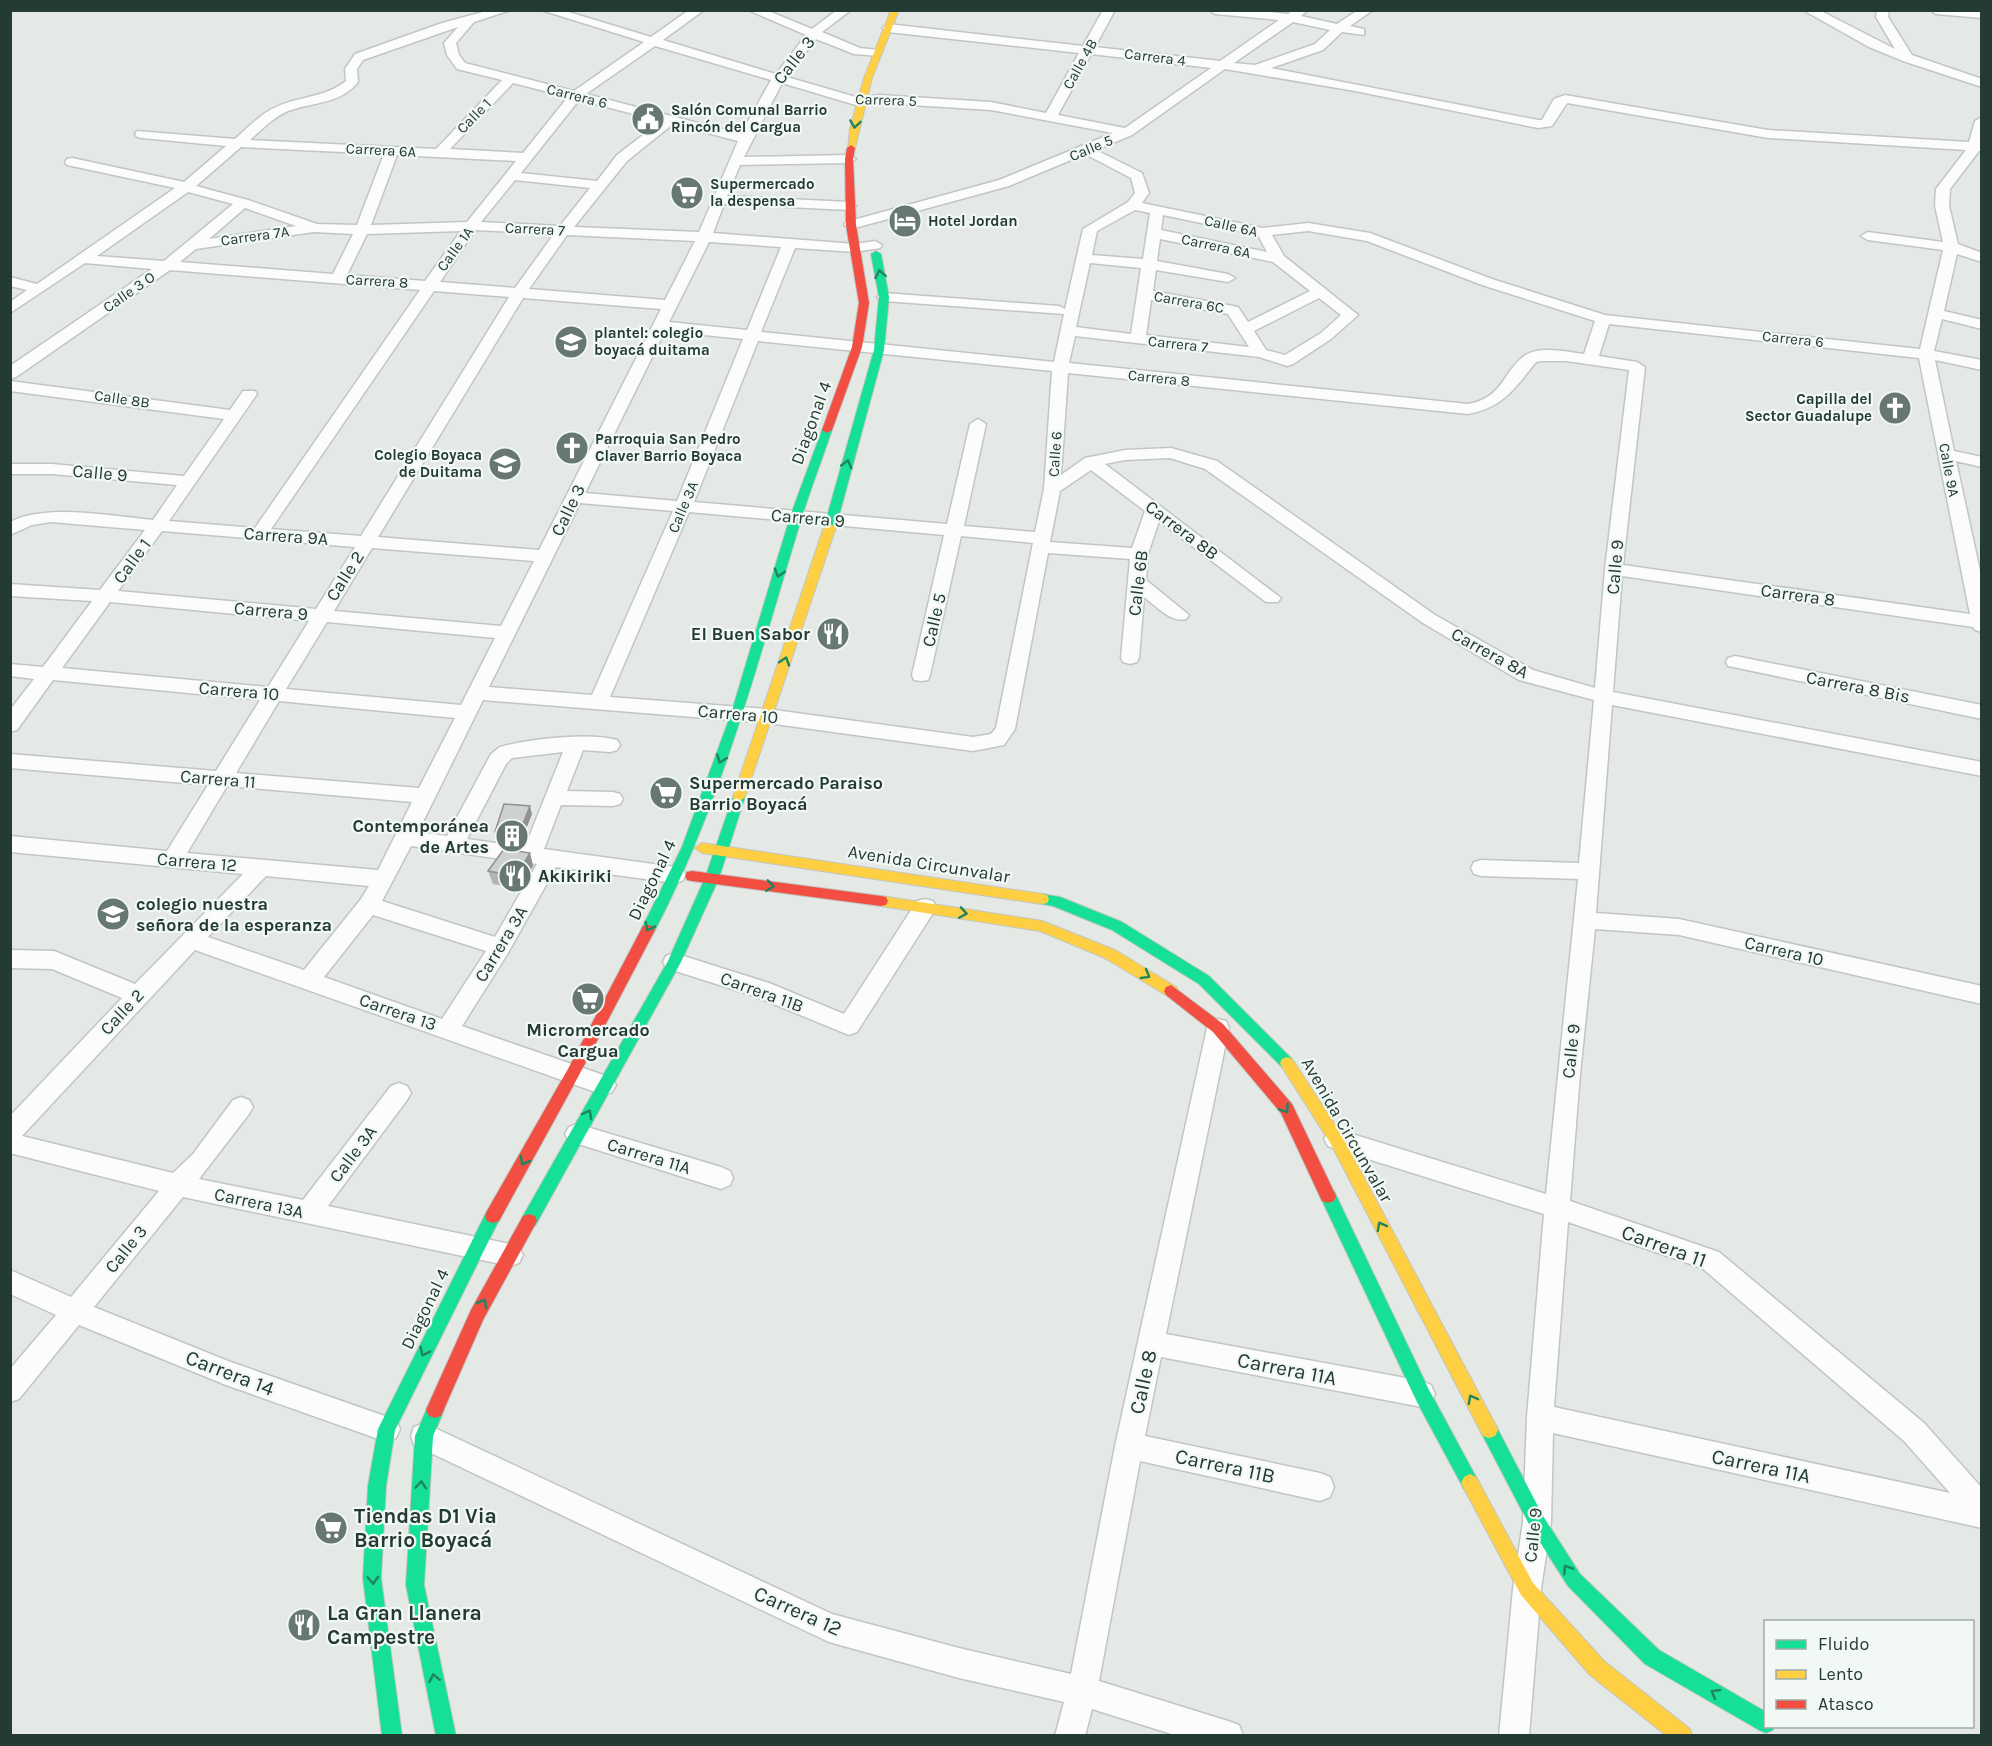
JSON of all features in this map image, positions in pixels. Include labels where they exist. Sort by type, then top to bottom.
[{"type":"main road","name":"Diagonal 4","points":[[393,1736],[372,1578],[377,1486],[387,1429],[476,1246],[573,1073],[637,953],[689,847],[737,714],[796,518],[857,347],[864,303],[849,206],[849,159],[859,102],[875,53],[896,10]]},
{"type":"main road","points":[[878,105],[885,81]]},
{"type":"main road","points":[[446,1736],[415,1585],[424,1436],[477,1315],[674,962],[722,851],[832,520],[879,350],[884,297],[871,222],[870,201]]},
{"type":"main road","name":"Avenida Circunvalar","points":[[689,847],[1055,901],[1117,926],[1204,980],[1286,1060],[1336,1139],[1537,1522],[1574,1580],[1652,1657],[1764,1722]]},
{"type":"main road","points":[[675,875],[926,907],[1042,926],[1110,954],[1162,984],[1218,1029],[1287,1110],[1422,1394],[1527,1589],[1597,1668],[1683,1736]]},
{"type":"street","points":[[10,309],[184,188],[272,114],[287,106],[343,92],[352,82],[351,69],[358,57],[446,26],[505,10]]},
{"type":"street","name":"Carrera 5","points":[[547,10],[859,102],[878,105],[991,106],[1127,132]]},
{"type":"street","name":"Calle 1A","points":[[259,534],[429,284],[471,226],[576,95],[698,10]]},
{"type":"street","points":[[754,10],[858,51],[875,53]]},
{"type":"street","points":[[780,20],[796,10]]},
{"type":"street","name":"Calle 3","points":[[308,981],[369,905],[384,879],[704,237],[718,200],[777,78],[813,33],[845,10]]},
{"type":"street","name":"Calle 4B","points":[[1050,117],[1109,10]]},
{"type":"street","points":[[1215,10],[1296,14],[1339,28],[1360,32]]},
{"type":"street","points":[[1255,69],[1319,47],[1339,28],[1368,10]]},
{"type":"street","points":[[1809,10],[1872,44],[1982,84]]},
{"type":"street","points":[[1882,10],[1882,17],[1907,58]]},
{"type":"street","points":[[1936,10],[1982,14]]},
{"type":"street","name":"Calle 5","points":[[851,225],[871,222],[917,206],[1004,183],[1127,132],[1296,14]]},
{"type":"street","name":"Carrera 6","points":[[469,21],[450,43],[453,55],[461,66],[747,139]]},
{"type":"street","name":"Carrera 4","points":[[888,28],[1255,69],[1542,124],[1547,123],[1559,102],[1565,99],[1768,134],[1978,148]]},
{"type":"street","name":"Calle 1","points":[[439,153],[510,79]]},
{"type":"street","points":[[519,293],[563,231],[622,158],[670,120]]},
{"type":"street","points":[[1951,247],[1942,206],[1943,189],[1978,148],[1982,121]]},
{"type":"street","name":"Carrera 6A","points":[[142,134],[238,143],[525,157]]},
{"type":"street","name":"Calle 6","points":[[997,740],[1005,729],[1052,489],[1060,368],[1082,258],[1090,229],[1133,205],[1142,193],[1137,176],[1087,150]]},
{"type":"street","points":[[338,279],[362,230],[392,151]]},
{"type":"street","points":[[736,161],[849,159]]},
{"type":"street","name":"Carrera 7","points":[[72,162],[135,173],[243,203],[315,228],[362,230],[471,226],[704,237],[855,248],[875,246]]},
{"type":"street","points":[[512,176],[599,185]]},
{"type":"street","points":[[718,200],[849,206]]},
{"type":"street","name":"Calle 3 O","points":[[10,374],[169,264],[243,203]]},
{"type":"street","name":"Calle 6A","points":[[1133,205],[1263,232],[1278,259],[1348,313],[1326,336],[1287,361]]},
{"type":"street","points":[[1138,339],[1156,210]]},
{"type":"street","name":"Carrera 6","points":[[1263,232],[1308,227],[1370,237],[1487,282],[1603,319],[1926,354],[1982,365]]},
{"type":"street","name":"Carrera 7A","points":[[194,245],[315,228]]},
{"type":"street","name":"Carrera 6A","points":[[1153,232],[1278,259]]},
{"type":"street","points":[[1868,236],[1951,247],[1982,258]]},
{"type":"street","name":"Calle 3A","points":[[599,701],[684,506],[789,244]]},
{"type":"street","name":"Calle 9A","points":[[1951,247],[1926,354],[1981,624]]},
{"type":"street","points":[[1082,258],[1149,264],[1228,278]]},
{"type":"street","name":"Carrera 8","points":[[84,259],[429,284],[670,305]]},
{"type":"street","points":[[10,281],[39,289]]},
{"type":"street","points":[[1260,353],[1245,329],[1320,292]]},
{"type":"street","name":"Calle 2","points":[[172,860],[519,293]]},
{"type":"street","name":"Carrera 6C","points":[[1144,294],[1233,310],[1245,329]]},
{"type":"street","points":[[884,297],[1059,311]]},
{"type":"street","points":[[1934,314],[1982,325]]},
{"type":"street","points":[[1590,361],[1603,319]]},
{"type":"street","name":"Carrera 8","points":[[659,326],[879,350],[1476,408],[1494,402],[1530,359],[1537,356],[1546,355],[1637,367]]},
{"type":"street","name":"Carrera 7","points":[[1068,331],[1260,353],[1287,361]]},
{"type":"street","points":[[1286,390],[1290,367],[1287,361]]},
{"type":"street","name":"Calle 9","points":[[1514,1736],[1527,1589],[1537,1522],[1540,1417],[1568,1074],[1585,920],[1614,568],[1637,367]]},
{"type":"street","name":"Calle 8B","points":[[10,386],[233,415]]},
{"type":"street","name":"Calle 1","points":[[10,725],[50,674],[157,526],[249,394]]},
{"type":"street","name":"Calle 5","points":[[921,675],[978,424]]},
{"type":"street","name":"Carrera 8A","points":[[1052,489],[1092,462],[1125,455],[1172,453],[1211,465],[1429,619],[1526,675],[1605,697],[1982,769]]},
{"type":"street","points":[[1946,454],[1982,462]]},
{"type":"street","name":"Carrera 8B","points":[[1092,462],[1272,598]]},
{"type":"street","name":"Calle 9","points":[[10,469],[52,469],[189,481]]},
{"type":"street","name":"Carrera 9","points":[[575,496],[796,518],[954,529],[1041,543],[1139,554]]},
{"type":"street","name":"Calle 6B","points":[[1130,658],[1139,554],[1154,509]]},
{"type":"street","name":"Carrera 9A","points":[[10,530],[28,520],[51,516],[545,556]]},
{"type":"street","name":"Carrera 8","points":[[1614,568],[1981,624]]},
{"type":"street","points":[[1136,582],[1180,615]]},
{"type":"street","name":"Carrera 9","points":[[10,590],[106,596],[507,633]]},
{"type":"street","name":"Carrera 8 Bis","points":[[1735,662],[1982,712]]},
{"type":"street","name":"Carrera 10","points":[[10,670],[468,712]]},
{"type":"street","name":"Carrera 10","points":[[477,693],[767,716],[973,744],[997,740]]},
{"type":"street","points":[[542,856],[555,798],[576,743]]},
{"type":"street","points":[[453,845],[498,759],[507,752],[576,743],[610,745]]},
{"type":"street","name":"Carrera 11","points":[[10,761],[426,796]]},
{"type":"street","points":[[555,798],[613,799]]},
{"type":"street","points":[[405,838],[675,875]]},
{"type":"street","name":"Carrera 12","points":[[10,844],[384,879]]},
{"type":"street","name":"Carrera 3A","points":[[448,1029],[500,947],[542,856]]},
{"type":"street","name":"Calle 2","points":[[10,1133],[138,995],[261,868]]},
{"type":"street","points":[[1481,868],[1589,871]]},
{"type":"street","points":[[369,905],[500,947]]},
{"type":"street","name":"Carrera 11B","points":[[674,962],[761,989],[849,1026],[926,907]]},
{"type":"street","name":"Carrera 10","points":[[1585,920],[1679,927],[1982,995]]},
{"type":"street","name":"Carrera 13","points":[[192,940],[604,1085]]},
{"type":"street","points":[[10,959],[54,960],[138,995]]},
{"type":"street","name":"Calle 8","points":[[1070,1736],[1082,1691],[1130,1446],[1218,1029]]},
{"type":"street","name":"Calle 3A","points":[[307,1214],[399,1094]]},
{"type":"street","name":"Calle 3","points":[[10,1390],[178,1185],[201,1161],[241,1107]]},
{"type":"street","name":"Carrera 11A","points":[[577,1134],[721,1178]]},
{"type":"street","name":"Carrera 11","points":[[1336,1139],[1558,1208],[1710,1260],[1914,1432],[1982,1509]]},
{"type":"street","name":"Carrera 13A","points":[[10,1143],[307,1214],[476,1246],[510,1255]]},
{"type":"street","name":"Carrera 14","points":[[10,1281],[75,1311],[226,1373],[387,1429]]},
{"type":"street","name":"Carrera 11A","points":[[1152,1343],[1422,1394]]},
{"type":"street","name":"Carrera 11A","points":[[1540,1417],[1982,1514]]},
{"type":"street","name":"Carrera 12","points":[[424,1436],[829,1628],[959,1663],[1082,1691],[1228,1736]]},
{"type":"street","name":"Carrera 11B","points":[[1130,1446],[1320,1487]]},
{"type":"building","points":[[504,804],[530,806],[518,836],[495,832]]},
{"type":"building","points":[[504,849],[530,853],[516,876],[488,871]]},
{"type":"traffic: fast","points":[[830,527],[879,350],[884,297],[876,254]]},
{"type":"traffic: fast","points":[[648,930],[689,847],[737,714],[796,517],[827,430]]},
{"type":"traffic: fast","points":[[529,1221],[674,962],[712,878],[739,797]]},
{"type":"traffic: fast","points":[[1042,899],[1055,901],[1117,926],[1204,980],[1287,1063]]},
{"type":"traffic: fast","points":[[1328,1196],[1422,1394],[1470,1483]]},
{"type":"traffic: fast","points":[[392,1736],[372,1578],[377,1486],[387,1429],[493,1216]]},
{"type":"traffic: fast","points":[[435,1410],[424,1436],[415,1585],[446,1736]]},
{"type":"traffic: fast","points":[[1489,1430],[1537,1522],[1574,1580],[1652,1657],[1764,1722]]},
{"type":"traffic: slow","points":[[851,148],[858,111],[868,78],[895,10]]},
{"type":"traffic: slow","points":[[739,797],[830,527]]},
{"type":"traffic: slow","points":[[702,848],[1042,899]]},
{"type":"traffic: slow","points":[[881,901],[1042,926],[1110,954],[1171,991]]},
{"type":"traffic: slow","points":[[1287,1063],[1336,1139],[1489,1430]]},
{"type":"traffic: slow","points":[[1470,1483],[1527,1589],[1597,1668],[1683,1736]]},
{"type":"traffic: jam","points":[[827,430],[857,347],[864,303],[851,225],[849,159],[851,148]]},
{"type":"traffic: jam","points":[[692,876],[881,901]]},
{"type":"traffic: jam","points":[[493,1216],[573,1073],[648,930]]},
{"type":"traffic: jam","points":[[1171,991],[1218,1028],[1287,1109],[1328,1196]]},
{"type":"traffic: jam","points":[[435,1410],[477,1315],[529,1221]]},
{"type":"place","name":"Salón Comunal Barrio Rincón del Cargua","points":[[648,119]]},
{"type":"place","name":"Supermercado la despensa","points":[[687,193]]},
{"type":"place","name":"Hotel Jordan","points":[[905,221]]},
{"type":"place","name":"plantel: colegio boyacá duitama","points":[[571,342]]},
{"type":"place","name":"Capilla del Sector Guadalupe","points":[[1895,408]]},
{"type":"place","name":"Parroquia San Pedro Claver Barrio Boyaca","points":[[572,448]]},
{"type":"place","name":"Colegio Boyaca de Duitama","points":[[505,464]]},
{"type":"place","name":"El Buen Sabor","points":[[833,634]]},
{"type":"place","name":"Supermercado Paraiso Barrio Boyacá","points":[[666,793]]},
{"type":"place","name":"Contemporánea de Artes","points":[[512,836]]},
{"type":"place","name":"Akikiriki","points":[[515,876]]},
{"type":"place","name":"colegio nuestra señora de la esperanza","points":[[113,914]]},
{"type":"place","name":"Micromercado Cargua","points":[[588,999]]},
{"type":"place","name":"Tiendas D1 Via Barrio Boyacá","points":[[331,1528]]},
{"type":"place","name":"La Gran Llanera Campestre","points":[[304,1625]]}]
